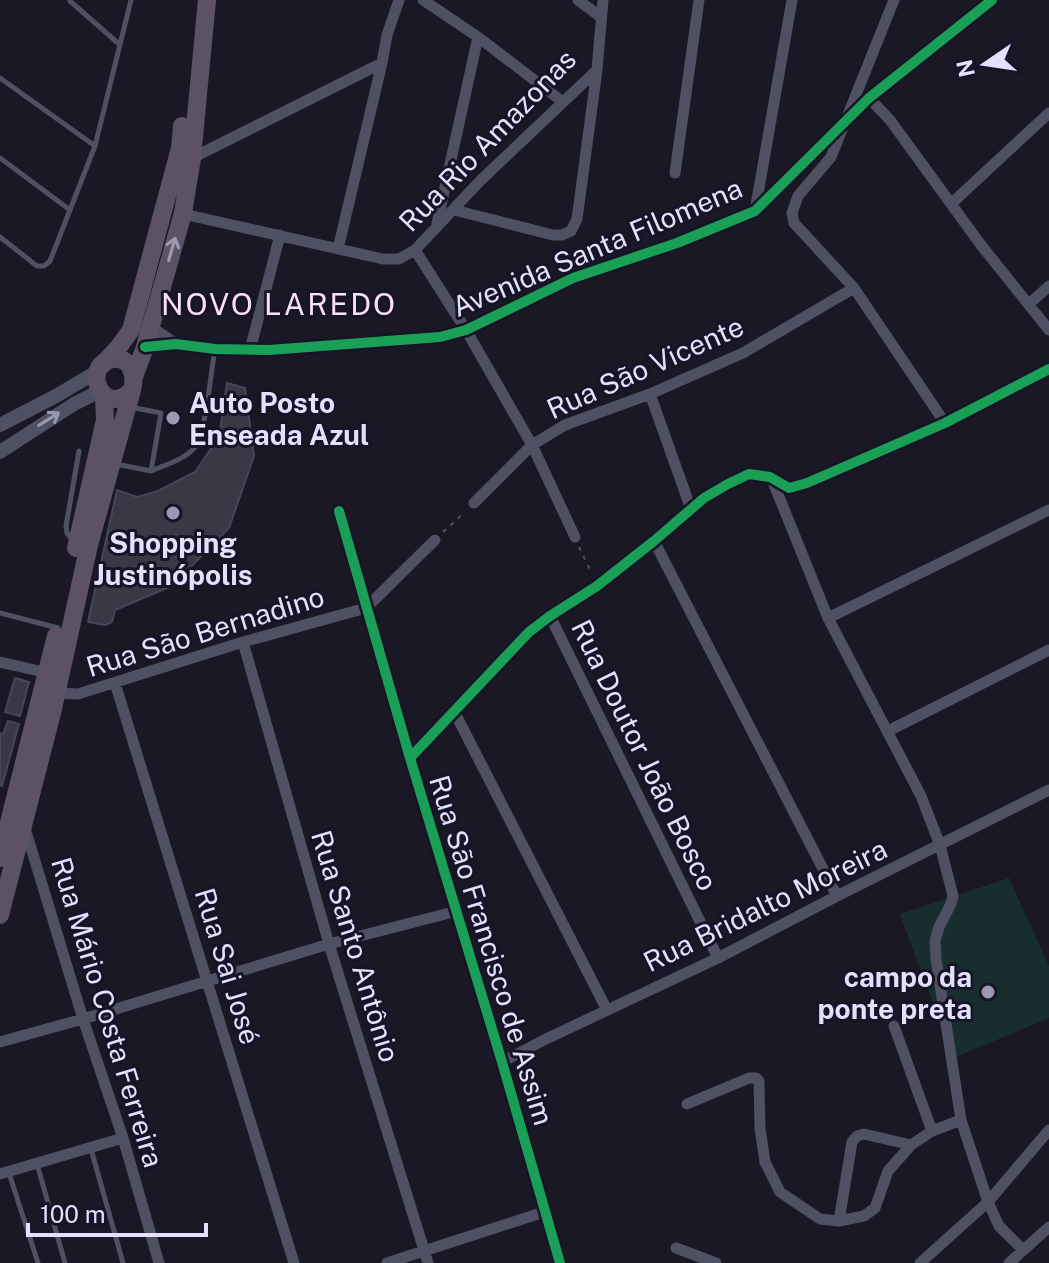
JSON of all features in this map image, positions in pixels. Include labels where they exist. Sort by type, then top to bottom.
[{"type":"highway","points":[[0,915],[56,693],[89,545],[96,457],[131,391],[150,326],[174,212],[196,0]]},
{"type":"highway","points":[[0,858],[8,795],[48,673],[105,420],[97,378],[100,368],[131,330],[192,158],[207,0]]},
{"type":"highway","points":[[100,368],[107,361],[120,359],[130,366],[131,391]]},
{"type":"highway","points":[[102,393],[116,399],[131,391]]},
{"type":"street","points":[[338,249],[387,35],[399,0]]},
{"type":"street","points":[[423,0],[478,37],[563,102]]},
{"type":"street","points":[[578,0],[601,17]]},
{"type":"street","name":"Rua Rio Amazonas","points":[[174,212],[383,259],[399,259],[415,250],[480,181],[597,70],[603,0]]},
{"type":"street","points":[[675,173],[699,0]]},
{"type":"street","points":[[755,211],[792,0]]},
{"type":"street","points":[[894,0],[831,157],[798,196],[792,213],[794,223],[854,288],[945,423]]},
{"type":"street","name":"Avenida Santa Filomena","points":[[145,347],[176,344],[250,350],[440,337],[466,330],[573,278],[677,243],[755,211],[869,98],[992,0]]},
{"type":"street","points":[[436,228],[478,37]]},
{"type":"street","points":[[192,158],[382,63]]},
{"type":"street","points":[[454,210],[553,235],[571,231],[577,219],[597,70]]},
{"type":"street","points":[[869,98],[890,120],[981,245],[1049,330]]},
{"type":"street","points":[[952,203],[1049,113]]},
{"type":"street","points":[[250,350],[280,235]]},
{"type":"street","points":[[415,250],[466,330],[532,445],[575,537]]},
{"type":"street","points":[[1029,304],[1049,286]]},
{"type":"street","name":"Rua São Vicente","points":[[474,503],[532,445],[565,425],[650,394],[743,353],[854,288]]},
{"type":"street","name":"Avenida Santa Filomena","points":[[150,326],[176,344]]},
{"type":"street","points":[[0,425],[56,396],[100,368]]},
{"type":"street","points":[[410,758],[529,632],[597,586],[704,498],[749,474],[770,477],[789,488],[807,483],[945,423],[1049,369]]},
{"type":"street","points":[[0,452],[74,404],[102,393]]},
{"type":"street","points":[[650,394],[691,509]]},
{"type":"street","points":[[770,477],[828,618],[921,796],[940,845],[953,896],[935,941],[936,959],[961,1120],[999,1226],[1023,1250]]},
{"type":"street","points":[[828,618],[1049,510]]},
{"type":"street","name":"Rua São Francisco de Assim","points":[[339,511],[560,1263]]},
{"type":"street","points":[[366,608],[435,540]]},
{"type":"street","points":[[654,541],[837,896]]},
{"type":"street","name":"Rua São Bernadino","points":[[56,693],[78,694],[243,642],[366,608]]},
{"type":"street","name":"Rua Doutor João Bosco","points":[[550,616],[718,958]]},
{"type":"street","name":"Rua Santo Antônio","points":[[243,642],[329,944],[428,1263]]},
{"type":"street","points":[[888,731],[1049,650]]},
{"type":"street","points":[[0,662],[48,673]]},
{"type":"street","name":"Rua Sai José","points":[[115,683],[294,1263]]},
{"type":"street","points":[[454,711],[607,1010]]},
{"type":"street","name":"Rua Bridalto Moreira","points":[[502,1062],[718,958],[1049,790]]},
{"type":"street","name":"Rua Mário Costa Ferreira","points":[[24,822],[159,1263]]},
{"type":"street","points":[[0,1042],[329,944],[457,911]]},
{"type":"street","points":[[894,1026],[932,1131]]},
{"type":"street","points":[[687,1104],[749,1078],[756,1078],[759,1081],[760,1128],[765,1162],[780,1192],[820,1219],[839,1221],[864,1216],[875,1208],[888,1171],[911,1145],[932,1131],[961,1120]]},
{"type":"street","points":[[920,1263],[988,1202],[1049,1130]]},
{"type":"street","points":[[839,1221],[852,1142],[857,1136],[864,1134],[911,1145]]},
{"type":"street","points":[[4,1173],[123,1138]]},
{"type":"street","points":[[387,1263],[544,1212]]},
{"type":"street","points":[[1009,1263],[1049,1227]]},
{"type":"street","points":[[676,1248],[716,1263]]},
{"type":"lane","points":[[0,237],[37,266],[44,266],[50,261],[95,146],[131,0]]},
{"type":"lane","points":[[70,1],[119,44]]},
{"type":"lane","points":[[0,78],[95,146]]},
{"type":"lane","points":[[0,158],[70,210]]},
{"type":"lane","points":[[96,457],[151,471],[183,457],[194,448],[201,434],[215,349]]},
{"type":"lane","points":[[131,391],[161,413],[151,471]]},
{"type":"lane","points":[[0,613],[58,628]]},
{"type":"lane","points":[[91,1148],[123,1263]]},
{"type":"lane","points":[[37,1163],[65,1263]]},
{"type":"lane","points":[[4,1173],[38,1263]]},
{"type":"path","points":[[435,540],[474,503]]},
{"type":"path","points":[[575,537],[597,586]]},
{"type":"green space","name":"campo da ponte preta","points":[[1009,878],[1049,966],[1049,1018],[953,1058],[900,914]]},
{"type":"building","name":"Shopping Justinópolis","points":[[227,383],[245,388],[254,456],[229,528],[172,586],[115,610],[112,622],[105,625],[88,622],[117,490],[137,497],[158,491],[195,472],[219,437]]},
{"type":"building","points":[[15,678],[29,682],[20,716],[5,712]]},
{"type":"building","points":[[8,721],[19,724],[2,786],[0,733],[3,734]]},
{"type":"cycle path","points":[[145,347],[176,344],[215,349],[269,350],[440,337],[466,330],[573,278],[677,243],[755,211],[869,98],[992,0]]},
{"type":"cycle path","points":[[410,758],[529,632],[597,586],[704,498],[749,474],[770,477],[789,488],[807,483],[945,423],[1049,369]]},
{"type":"cycle path","points":[[339,511],[560,1263]]},
{"type":"place","name":"Auto Posto Enseada Azul","points":[[173,418]]},
{"type":"place","name":"Shopping Justinópolis","points":[[173,513]]},
{"type":"place","name":"campo da ponte preta","points":[[988,992]]},
{"type":"district","name":"NOVO LAREDO","points":[[279,304]]}]
